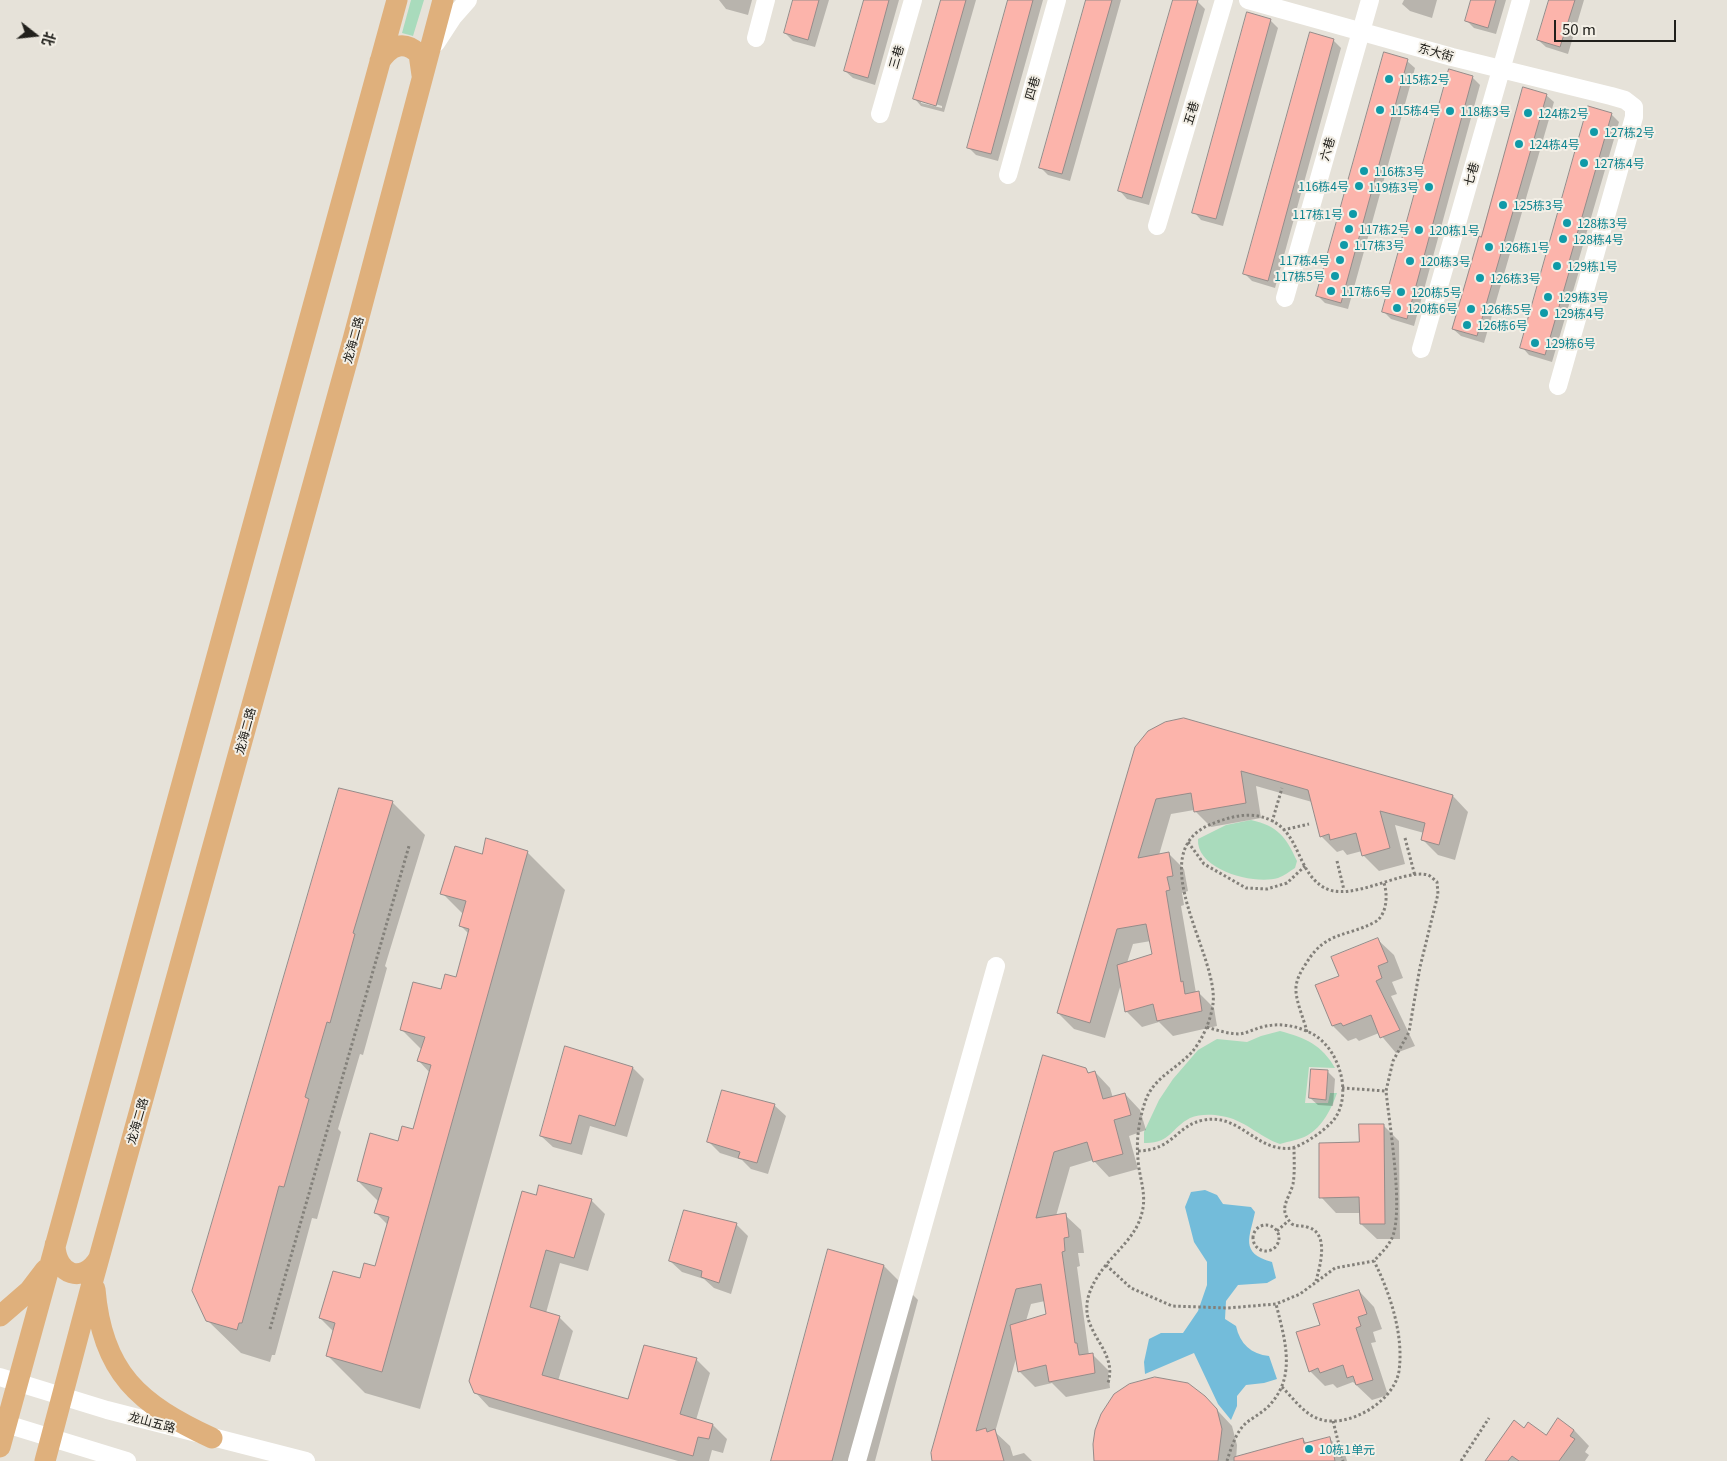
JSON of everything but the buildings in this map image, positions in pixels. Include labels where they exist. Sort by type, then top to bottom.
[{"type":"main road","points":[[380,61],[390,0]]},
{"type":"main road","points":[[0,1447],[9,1379],[53,1254],[397,0]]},
{"type":"main road","name":"龙海二路","points":[[45,1461],[96,1267],[346,366],[443,0]]},
{"type":"main road","points":[[380,61],[390,49],[396,46],[408,46],[419,54],[422,78]]},
{"type":"main road","points":[[53,1254],[69,1272],[83,1274],[96,1267],[96,1299],[105,1345],[124,1376],[140,1396],[159,1409],[212,1438]]},
{"type":"main road","points":[[0,1316],[30,1291],[53,1254]]},
{"type":"street","points":[[422,78],[438,37],[468,0]]},
{"type":"street","points":[[756,38],[766,0]]},
{"type":"street","name":"三巷","points":[[880,114],[913,0]]},
{"type":"street","name":"四巷","points":[[1008,175],[1057,0]]},
{"type":"street","name":"五巷","points":[[1157,226],[1224,0]]},
{"type":"street","name":"东大街","points":[[1248,0],[1501,69],[1625,100],[1634,107],[1634,117],[1558,386]]},
{"type":"street","name":"六巷","points":[[1285,298],[1370,0]]},
{"type":"street","name":"七巷","points":[[1421,349],[1521,0]]},
{"type":"street","points":[[857,1461],[996,966]]},
{"type":"street","name":"龙山五路","points":[[9,1379],[62,1397],[212,1438],[306,1461]]},
{"type":"street","points":[[3,1423],[128,1461]]},
{"type":"path","points":[[1272,822],[1282,788]]},
{"type":"path","points":[[1106,1265],[1131,1288],[1172,1306],[1228,1308],[1276,1304],[1300,1294],[1335,1268],[1374,1261],[1391,1240],[1395,1226],[1395,1172],[1386,1091],[1393,1062],[1410,1032],[1420,967],[1438,894],[1437,882],[1428,876],[1415,876],[1344,890],[1323,887],[1310,875],[1296,844],[1272,822],[1258,816],[1244,815],[1224,819],[1200,830],[1188,842],[1183,858],[1183,894],[1203,949],[1214,989],[1213,1005],[1206,1027],[1192,1052],[1162,1075],[1145,1100],[1138,1131],[1138,1151],[1144,1192],[1141,1216],[1132,1234],[1106,1265],[1088,1296],[1086,1309],[1089,1327],[1107,1359],[1110,1376],[1108,1383]]},
{"type":"path","points":[[1282,830],[1310,824]]},
{"type":"path","points":[[1404,838],[1415,876]]},
{"type":"path","points":[[1188,842],[1204,864],[1246,888],[1267,889],[1287,882],[1305,866]]},
{"type":"path","points":[[270,1329],[409,846]]},
{"type":"path","points":[[1337,861],[1344,890]]},
{"type":"path","points":[[1307,1032],[1296,988],[1299,974],[1315,948],[1340,933],[1376,921],[1384,910],[1386,890],[1384,883]]},
{"type":"path","points":[[1138,1151],[1149,1151],[1163,1146],[1192,1123],[1206,1119],[1232,1123],[1271,1148],[1294,1147],[1316,1136],[1333,1120],[1341,1103],[1342,1079],[1334,1054],[1328,1046],[1307,1032],[1288,1025],[1263,1027],[1240,1034],[1206,1027]]},
{"type":"path","points":[[1342,1088],[1386,1091]]},
{"type":"path","points":[[1294,1147],[1293,1183],[1284,1204],[1284,1211],[1288,1221],[1297,1227],[1307,1227],[1314,1230],[1321,1239],[1321,1265],[1316,1281]]},
{"type":"path","points":[[1277,1231],[1288,1221]]},
{"type":"path","points":[[1266,1225],[1277,1231],[1279,1240],[1276,1248],[1263,1252],[1255,1247],[1252,1239],[1258,1227],[1266,1225]]},
{"type":"path","points":[[1282,1387],[1303,1409],[1319,1419],[1341,1423],[1362,1414],[1381,1401],[1395,1383],[1399,1372],[1399,1346],[1393,1306],[1385,1282],[1374,1261]]},
{"type":"path","points":[[1227,1461],[1232,1443],[1246,1424],[1273,1402],[1282,1387],[1287,1353],[1276,1304]]},
{"type":"path","points":[[1461,1461],[1489,1418]]},
{"type":"path","points":[[1333,1421],[1343,1461]]},
{"type":"green space","points":[[411,0],[424,0],[413,36],[402,33]]},
{"type":"green space","points":[[1251,820],[1275,829],[1285,839],[1297,861],[1295,868],[1278,878],[1268,880],[1255,879],[1228,873],[1206,859],[1200,850],[1198,839],[1226,825]]},
{"type":"green space","points":[[1280,1031],[1298,1036],[1319,1048],[1335,1068],[1309,1067],[1305,1103],[1328,1103],[1330,1093],[1337,1093],[1326,1117],[1313,1132],[1302,1138],[1280,1144],[1237,1121],[1221,1116],[1206,1115],[1190,1118],[1159,1141],[1144,1143],[1144,1132],[1159,1100],[1173,1079],[1198,1050],[1217,1039],[1247,1042]]},
{"type":"water","points":[[1205,1190],[1217,1195],[1223,1204],[1251,1207],[1255,1212],[1249,1236],[1251,1249],[1255,1254],[1272,1262],[1276,1278],[1267,1283],[1238,1285],[1226,1301],[1225,1319],[1236,1326],[1240,1338],[1247,1347],[1257,1353],[1269,1356],[1277,1379],[1246,1385],[1237,1396],[1237,1406],[1231,1420],[1218,1404],[1194,1353],[1145,1374],[1144,1362],[1149,1339],[1161,1333],[1183,1333],[1198,1311],[1207,1285],[1207,1262],[1194,1242],[1185,1207],[1191,1192]]},
{"type":"place","name":"115栋2号","points":[[1389,79]]},
{"type":"place","name":"115栋4号","points":[[1380,110]]},
{"type":"place","name":"118栋3号","points":[[1450,111]]},
{"type":"place","name":"124栋2号","points":[[1528,113]]},
{"type":"place","name":"127栋2号","points":[[1594,132]]},
{"type":"place","name":"124栋4号","points":[[1519,144]]},
{"type":"place","name":"127栋4号","points":[[1584,163]]},
{"type":"place","name":"116栋3号","points":[[1364,171]]},
{"type":"place","name":"116栋4号","points":[[1359,186]]},
{"type":"place","name":"119栋3号","points":[[1429,187]]},
{"type":"place","name":"125栋3号","points":[[1503,205]]},
{"type":"place","name":"117栋1号","points":[[1353,214]]},
{"type":"place","name":"128栋3号","points":[[1567,223]]},
{"type":"place","name":"117栋2号","points":[[1349,229]]},
{"type":"place","name":"120栋1号","points":[[1419,230]]},
{"type":"place","name":"128栋4号","points":[[1563,239]]},
{"type":"place","name":"117栋3号","points":[[1344,245]]},
{"type":"place","name":"126栋1号","points":[[1489,247]]},
{"type":"place","name":"117栋4号","points":[[1340,260]]},
{"type":"place","name":"120栋3号","points":[[1410,261]]},
{"type":"place","name":"129栋1号","points":[[1557,266]]},
{"type":"place","name":"117栋5号","points":[[1335,276]]},
{"type":"place","name":"126栋3号","points":[[1480,278]]},
{"type":"place","name":"117栋6号","points":[[1331,291]]},
{"type":"place","name":"120栋5号","points":[[1401,292]]},
{"type":"place","name":"129栋3号","points":[[1548,297]]},
{"type":"place","name":"120栋6号","points":[[1397,308]]},
{"type":"place","name":"126栋5号","points":[[1471,309]]},
{"type":"place","name":"129栋4号","points":[[1544,313]]},
{"type":"place","name":"126栋6号","points":[[1467,325]]},
{"type":"place","name":"129栋6号","points":[[1535,343]]},
{"type":"place","name":"10栋1单元","points":[[1309,1449]]}]
